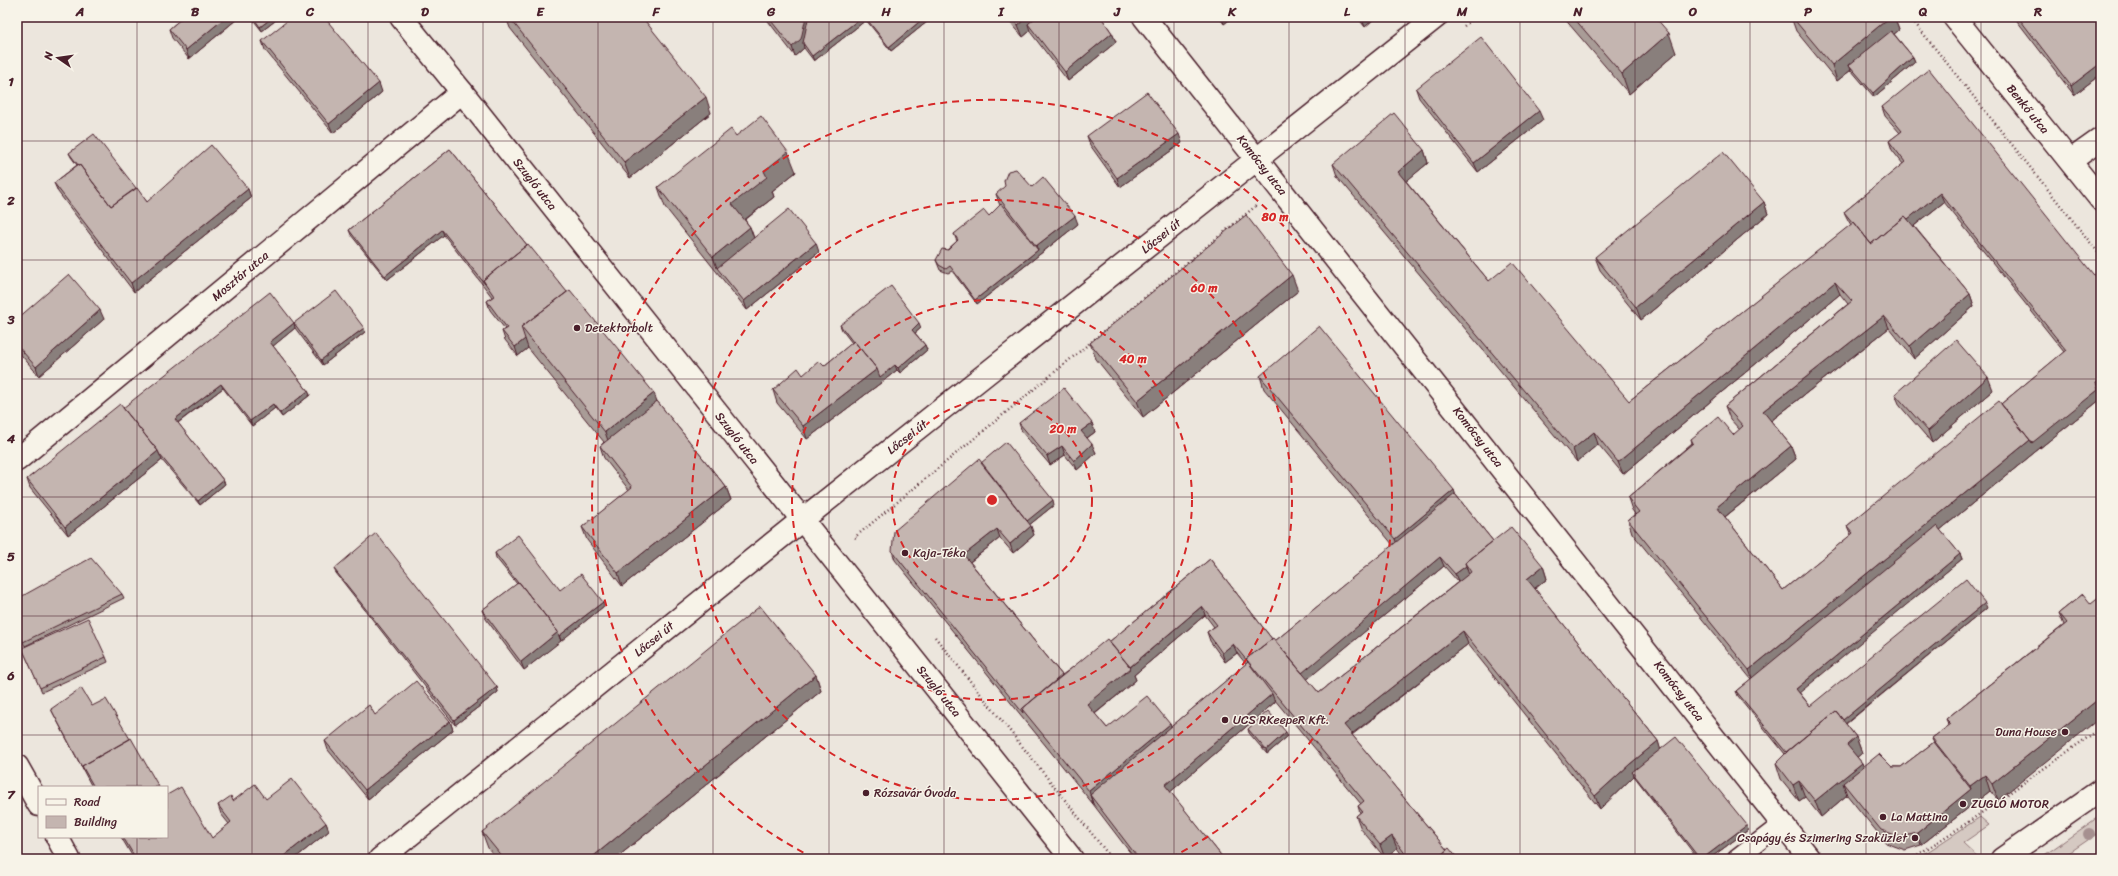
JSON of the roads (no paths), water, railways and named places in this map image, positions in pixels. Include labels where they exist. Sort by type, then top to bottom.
[{"type":"street","name":"Szugló utca","points":[[400,17],[462,92],[1072,859]]},
{"type":"street","name":"Komócsy utca","points":[[1144,17],[1258,159],[1810,859]]},
{"type":"street","name":"Lőcsei út","points":[[391,856],[802,520],[1436,17]]},
{"type":"street","name":"Benkő utca","points":[[1954,17],[2101,200]]},
{"type":"street","name":"Mosztár utca","points":[[17,460],[462,92]]},
{"type":"street","points":[[2070,161],[2101,139]]},
{"type":"street","points":[[17,766],[38,803]]},
{"type":"street","points":[[2002,859],[2101,790]]},
{"type":"street","points":[[58,838],[70,859]]},
{"type":"lane","points":[[1736,859],[1783,824]]},
{"type":"tram line","points":[[2091,859],[2101,851]]},
{"type":"place","name":"Detektorbolt","points":[[577,328]]},
{"type":"place","name":"Kaja-Téka","points":[[905,553]]},
{"type":"place","name":"UCS RKeepeR Kft.","points":[[1225,720]]},
{"type":"place","name":"Duna House","points":[[2065,732]]},
{"type":"place","name":"Rózsavár Óvoda","points":[[866,793]]},
{"type":"place","name":"ZUGLÓ MOTOR","points":[[1963,804]]},
{"type":"place","name":"La Mattina","points":[[1883,817]]},
{"type":"place","name":"Csapágy és Szimering Szaküzlet","points":[[1915,838]]}]
